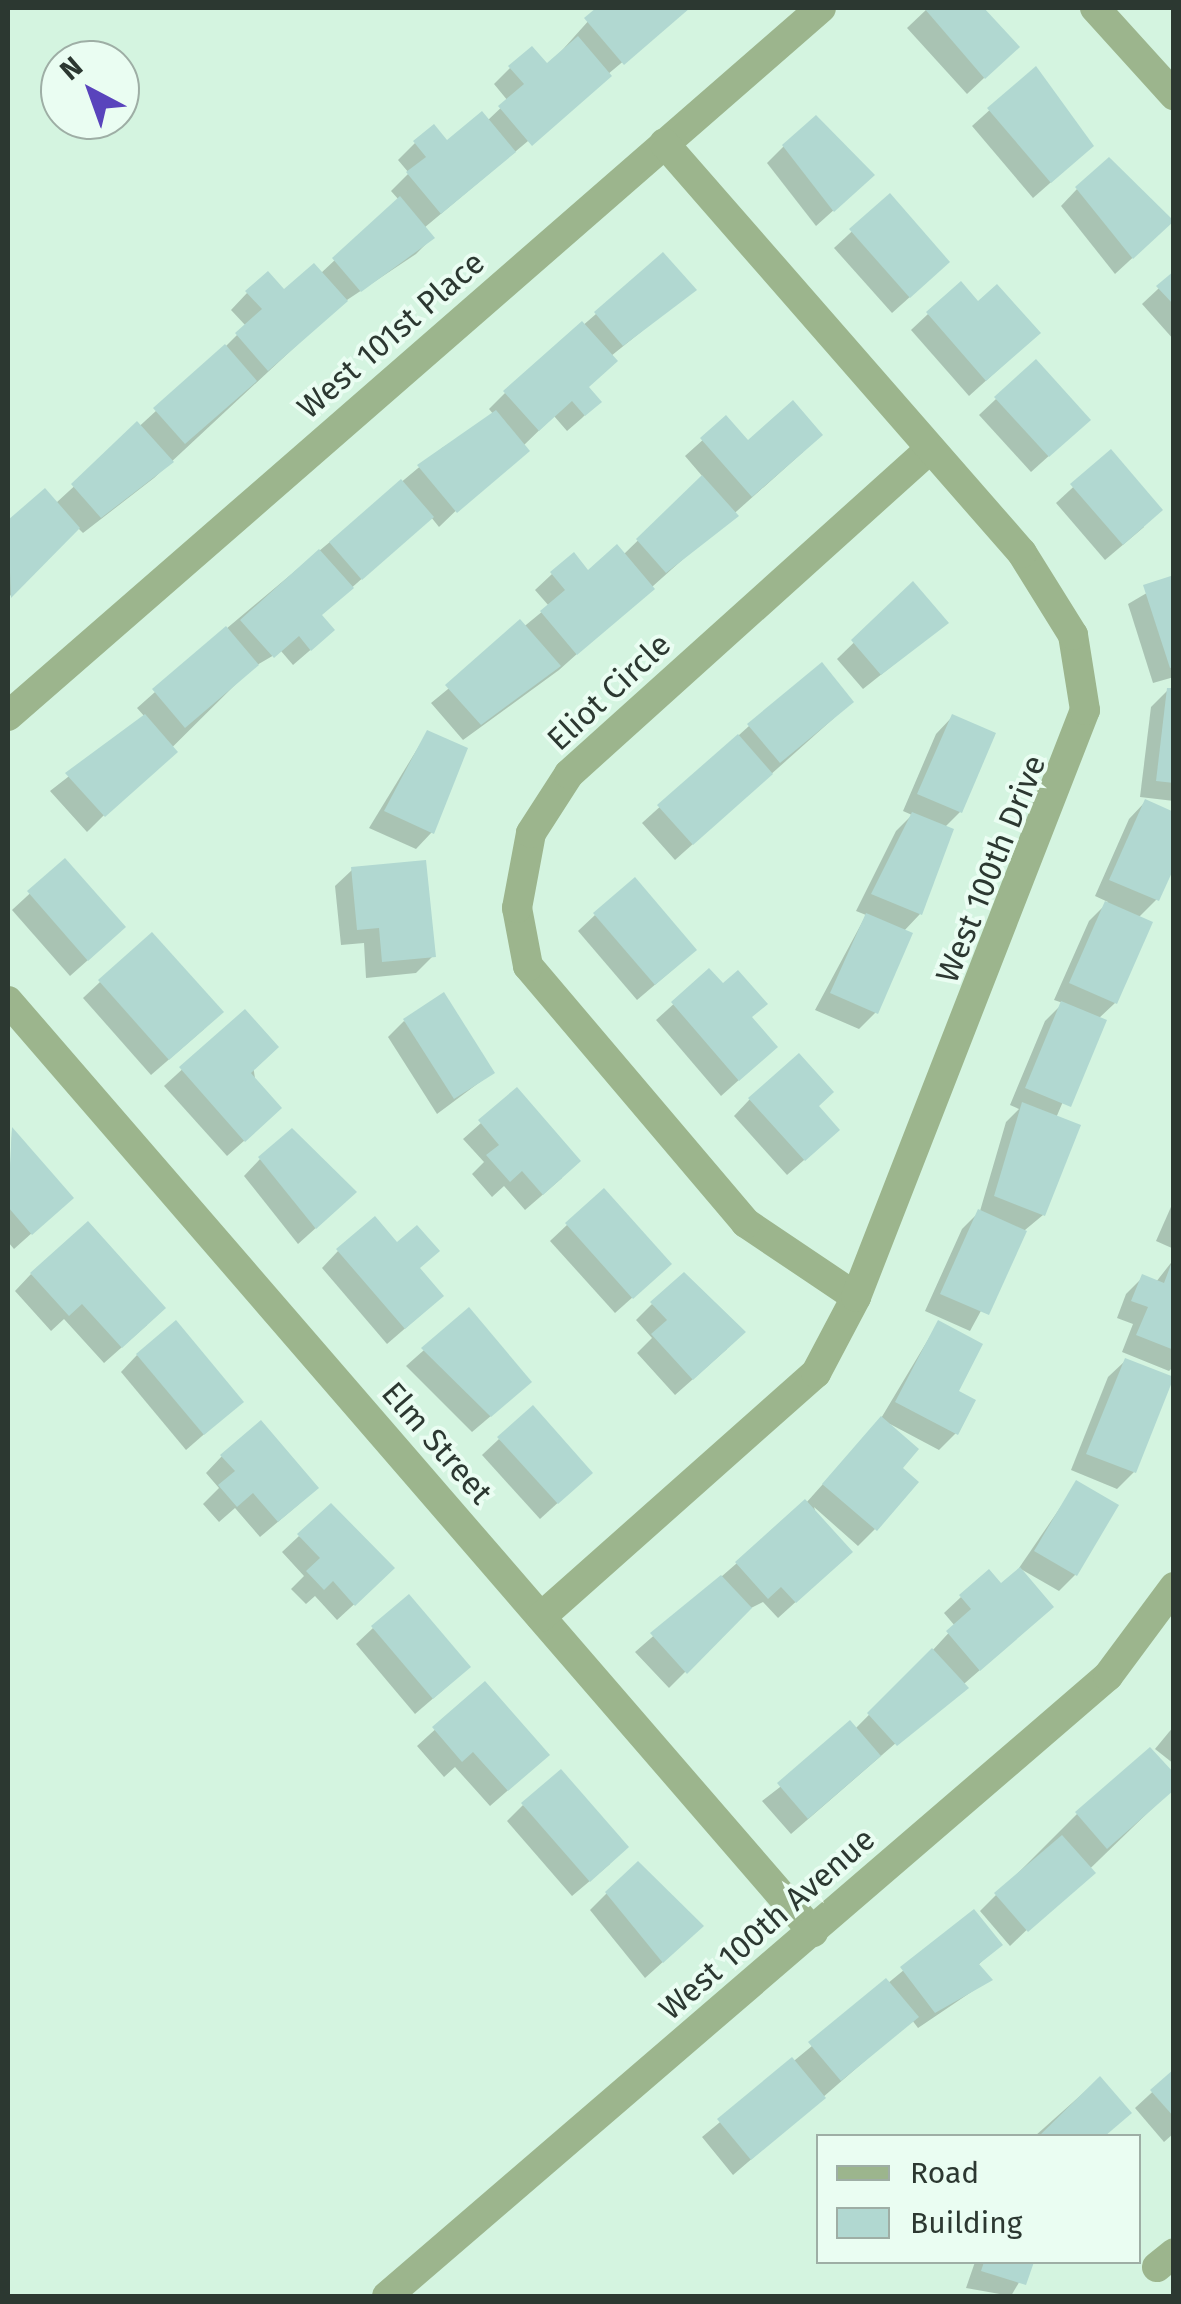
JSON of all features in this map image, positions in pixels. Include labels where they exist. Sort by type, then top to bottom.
[{"type":"street","name":"West 101st Place","points":[[8,716],[820,8]]},
{"type":"street","points":[[1095,8],[1174,95]]},
{"type":"street","name":"West 100th Drive","points":[[542,1617],[782,1410],[816,1373],[856,1297],[1085,710],[1085,672],[1049,590],[664,142]]},
{"type":"street","name":"Eliot Circle","points":[[856,1297],[746,1223],[528,966],[517,908],[531,833],[569,774],[930,449]]},
{"type":"street","name":"Elm Street","points":[[8,1001],[813,1932]]},
{"type":"street","name":"West 100th Avenue","points":[[386,2296],[1108,1676],[1174,1586]]},
{"type":"building","points":[[596,8],[690,8],[624,65],[584,18]]},
{"type":"building","points":[[924,8],[984,8],[1020,47],[985,79]]},
{"type":"building","points":[[578,36],[612,76],[532,146],[498,106],[524,84],[508,66],[532,46],[547,63]]},
{"type":"building","points":[[1036,66],[1094,146],[1051,183],[987,108]]},
{"type":"building","points":[[482,111],[516,152],[441,214],[406,172],[426,157],[413,141],[434,124],[447,140]]},
{"type":"building","points":[[816,115],[875,175],[834,212],[782,145]]},
{"type":"building","points":[[1109,157],[1174,221],[1133,259],[1075,187]]},
{"type":"building","points":[[890,193],[950,262],[910,298],[849,229]]},
{"type":"building","points":[[400,196],[435,238],[361,292],[332,258]]},
{"type":"building","points":[[663,252],[697,290],[623,346],[594,312]]},
{"type":"building","points":[[314,263],[348,301],[268,371],[235,333],[262,309],[245,291],[268,271],[284,289]]},
{"type":"building","points":[[1174,271],[1174,305],[1156,286]]},
{"type":"building","points":[[961,281],[978,301],[997,284],[1041,333],[986,381],[926,312]]},
{"type":"building","points":[[582,321],[618,361],[589,387],[602,402],[585,416],[572,401],[539,431],[503,391]]},
{"type":"building","points":[[225,344],[257,381],[185,444],[153,408]]},
{"type":"building","points":[[1036,359],[1091,420],[1049,457],[994,397]]},
{"type":"building","points":[[793,400],[823,435],[752,497],[700,438],[726,415],[748,440]]},
{"type":"building","points":[[496,410],[530,451],[457,513],[417,465]]},
{"type":"building","points":[[137,421],[174,462],[101,518],[71,484]]},
{"type":"building","points":[[1111,449],[1163,510],[1123,545],[1070,484]]},
{"type":"building","points":[[702,475],[739,516],[666,573],[636,539]]},
{"type":"building","points":[[401,479],[434,517],[362,580],[329,542]]},
{"type":"building","points":[[45,488],[80,528],[11,598],[8,520]]},
{"type":"building","points":[[617,544],[655,589],[577,655],[540,611],[565,590],[550,572],[574,552],[588,570]]},
{"type":"building","points":[[319,549],[354,588],[322,615],[335,630],[311,651],[299,636],[274,658],[240,620]]},
{"type":"building","points":[[1174,575],[1174,667],[1170,668],[1143,585]]},
{"type":"building","points":[[913,581],[949,623],[881,675],[851,640]]},
{"type":"building","points":[[520,619],[561,666],[481,725],[445,685]]},
{"type":"building","points":[[226,626],[259,665],[185,728],[152,689]]},
{"type":"building","points":[[822,662],[854,702],[780,763],[747,724]]},
{"type":"building","points":[[1167,688],[1174,688],[1174,783],[1156,781]]},
{"type":"building","points":[[145,714],[178,752],[105,817],[65,773]]},
{"type":"building","points":[[952,714],[996,733],[962,813],[917,794]]},
{"type":"building","points":[[427,730],[468,748],[434,834],[384,811]]},
{"type":"building","points":[[738,734],[773,774],[693,845],[657,805]]},
{"type":"building","points":[[1145,799],[1174,812],[1174,868],[1159,901],[1109,880]]},
{"type":"building","points":[[912,812],[954,829],[922,915],[871,894]]},
{"type":"building","points":[[65,858],[126,927],[88,961],[27,891]]},
{"type":"building","points":[[426,860],[436,957],[382,962],[379,928],[357,930],[351,867]]},
{"type":"building","points":[[635,877],[697,950],[655,985],[593,913]]},
{"type":"building","points":[[1105,901],[1153,922],[1117,1004],[1069,983]]},
{"type":"building","points":[[866,913],[913,933],[878,1014],[830,993]]},
{"type":"building","points":[[152,932],[224,1012],[169,1060],[98,980]]},
{"type":"building","points":[[709,968],[723,983],[738,970],[768,1004],[752,1017],[778,1047],[739,1081],[671,1002]]},
{"type":"building","points":[[444,992],[495,1073],[454,1099],[403,1019]]},
{"type":"building","points":[[1061,1001],[1107,1020],[1071,1107],[1025,1088]]},
{"type":"building","points":[[245,1009],[279,1047],[251,1073],[282,1108],[245,1142],[179,1067]]},
{"type":"building","points":[[799,1053],[834,1092],[819,1106],[840,1130],[805,1161],[748,1098]]},
{"type":"building","points":[[517,1087],[581,1161],[543,1195],[522,1171],[510,1182],[486,1155],[499,1145],[478,1120]]},
{"type":"building","points":[[1022,1102],[1081,1125],[1045,1216],[994,1196]]},
{"type":"building","points":[[12,1127],[74,1198],[32,1235],[8,1207]]},
{"type":"building","points":[[292,1128],[357,1192],[316,1229],[258,1157]]},
{"type":"building","points":[[604,1188],[672,1264],[633,1299],[565,1223]]},
{"type":"building","points":[[978,1209],[1027,1231],[989,1315],[940,1294]]},
{"type":"building","points":[[375,1216],[397,1242],[417,1225],[440,1251],[420,1268],[444,1296],[405,1329],[336,1249]]},
{"type":"building","points":[[88,1221],[166,1308],[122,1348],[82,1304],[69,1316],[30,1273]]},
{"type":"building","points":[[1173,1259],[1174,1350],[1136,1335],[1148,1307],[1131,1301],[1142,1274],[1164,1283]]},
{"type":"building","points":[[684,1272],[746,1332],[693,1380],[651,1334],[667,1320],[650,1302]]},
{"type":"building","points":[[469,1307],[532,1382],[491,1417],[421,1348]]},
{"type":"building","points":[[176,1320],[244,1402],[204,1435],[136,1354]]},
{"type":"building","points":[[938,1320],[983,1344],[959,1391],[976,1400],[958,1435],[895,1402]]},
{"type":"building","points":[[1125,1358],[1174,1377],[1136,1473],[1086,1454]]},
{"type":"building","points":[[533,1405],[593,1473],[558,1504],[497,1437]]},
{"type":"building","points":[[881,1416],[919,1449],[903,1468],[919,1482],[877,1531],[822,1484]]},
{"type":"building","points":[[261,1420],[319,1488],[278,1522],[253,1493],[237,1507],[218,1485],[235,1471],[220,1455]]},
{"type":"building","points":[[1076,1480],[1119,1505],[1077,1576],[1034,1551]]},
{"type":"building","points":[[805,1499],[853,1552],[796,1603],[781,1587],[768,1599],[735,1562]]},
{"type":"building","points":[[331,1503],[395,1568],[355,1606],[333,1581],[324,1590],[306,1571],[320,1558],[297,1534]]},
{"type":"building","points":[[1020,1567],[1054,1607],[980,1671],[946,1631],[971,1609],[959,1595],[989,1569],[1001,1583]]},
{"type":"building","points":[[721,1575],[752,1608],[687,1674],[650,1633]]},
{"type":"building","points":[[409,1594],[471,1667],[433,1699],[371,1626]]},
{"type":"building","points":[[932,1648],[969,1688],[897,1746],[867,1713]]},
{"type":"building","points":[[485,1681],[550,1755],[508,1791],[473,1752],[462,1762],[432,1727]]},
{"type":"building","points":[[850,1720],[881,1756],[808,1819],[777,1783]]},
{"type":"building","points":[[1150,1747],[1174,1773],[1174,1790],[1107,1849],[1075,1812]]},
{"type":"building","points":[[561,1769],[629,1847],[590,1882],[521,1803]]},
{"type":"building","points":[[1062,1835],[1096,1873],[1028,1932],[994,1893]]},
{"type":"building","points":[[638,1861],[704,1926],[663,1963],[605,1892]]},
{"type":"building","points":[[974,1909],[1003,1945],[979,1964],[993,1980],[935,2013],[900,1967]]},
{"type":"building","points":[[886,1978],[919,2017],[841,2081],[808,2042]]},
{"type":"building","points":[[792,2057],[826,2098],[751,2160],[717,2119]]},
{"type":"building","points":[[1174,2069],[1174,2117],[1150,2090]]},
{"type":"building","points":[[1100,2076],[1132,2113],[1107,2134],[1041,2134]]},
{"type":"building","points":[[983,2264],[1033,2264],[1026,2285],[981,2271]]}]
